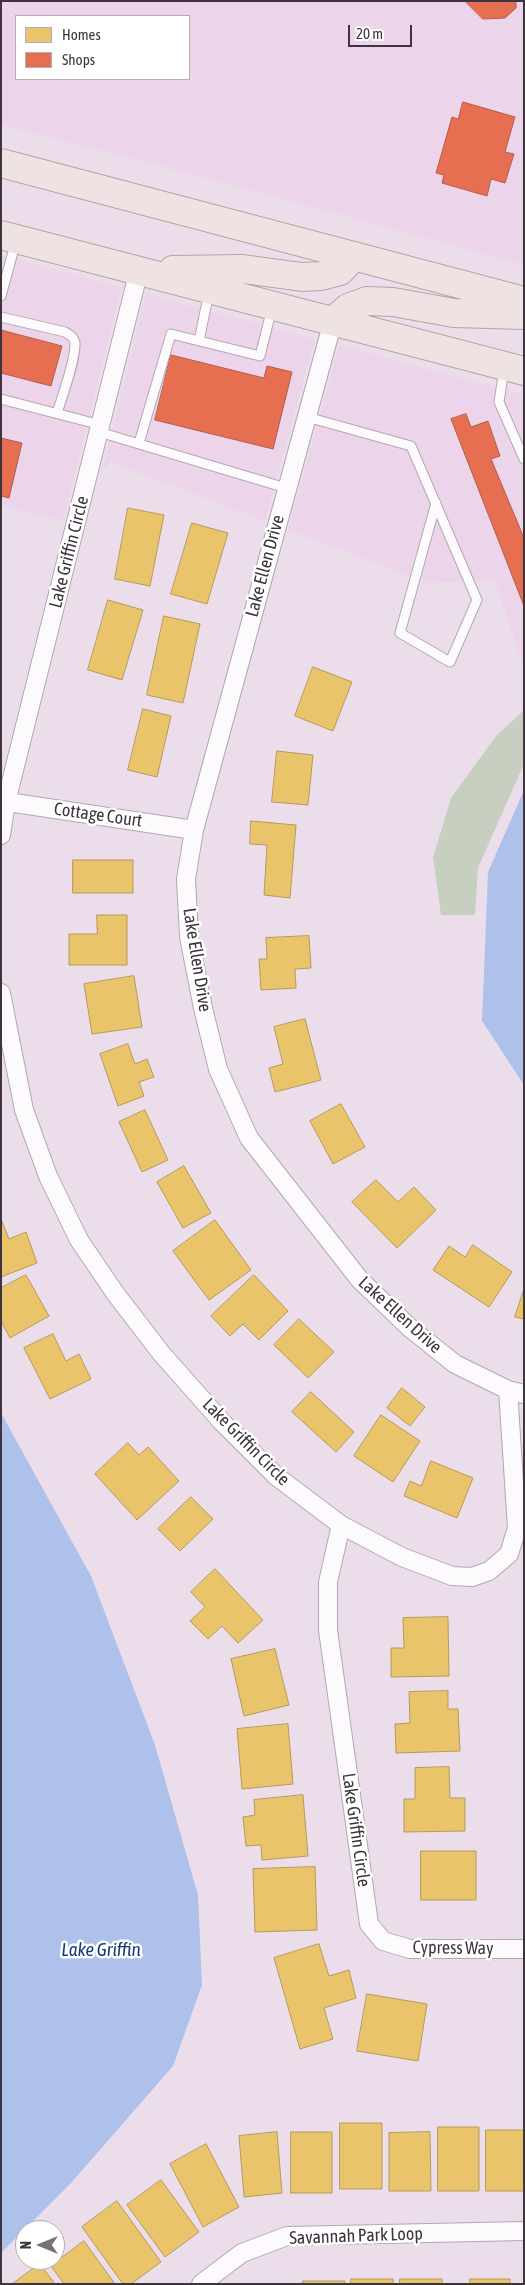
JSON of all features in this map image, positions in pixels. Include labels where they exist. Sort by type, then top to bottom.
[{"type":"main road","points":[[1,163],[524,301]]},
{"type":"main road","points":[[9,237],[514,369]]},
{"type":"main road","points":[[140,270],[243,269],[302,277],[321,276],[340,271],[354,256]]},
{"type":"main road","points":[[333,321],[348,308],[367,301],[393,302],[454,313],[524,315]]},
{"type":"street","name":"Lake Griffin Circle","points":[[1,835],[4,802],[140,270]]},
{"type":"street","name":"Lake Ellen Drive","points":[[333,321],[194,830],[186,879],[189,937],[203,1008],[218,1069],[249,1138],[360,1280],[410,1328],[455,1364],[516,1392]]},
{"type":"street","name":"Cottage Court","points":[[4,802],[194,830]]},
{"type":"street","name":"Lake Griffin Circle","points":[[1,993],[24,1110],[48,1176],[79,1240],[115,1293],[162,1353],[222,1422],[276,1476],[341,1525],[328,1582],[328,1630],[369,1924],[383,1941]]},
{"type":"street","points":[[341,1525],[402,1557],[452,1576],[472,1577],[489,1571],[509,1554],[517,1528],[516,1392]]},
{"type":"street","name":"Cypress Way","points":[[383,1941],[410,1949],[524,1949]]},
{"type":"street","name":"Savannah Park Loop","points":[[201,2284],[242,2253],[287,2236],[524,2231]]},
{"type":"lane","points":[[1,296],[9,237]]},
{"type":"lane","points":[[199,341],[209,289]]},
{"type":"lane","points":[[139,443],[171,334],[260,356],[272,305]]},
{"type":"lane","points":[[1,318],[65,332],[72,336],[75,342],[57,413]]},
{"type":"lane","points":[[514,369],[499,402],[524,459]]},
{"type":"lane","points":[[1,399],[57,413],[139,443],[286,488]]},
{"type":"lane","points":[[307,417],[411,446],[436,503],[477,600],[450,662],[400,633],[436,503]]},
{"type":"shaded area","points":[[1,1],[524,1],[524,265],[195,175],[1,125]]},
{"type":"shaded area","points":[[1,255],[122,287],[65,515],[60,521],[1,505]]},
{"type":"shaded area","points":[[146,294],[315,339],[265,521],[110,462],[102,472]]},
{"type":"shaded area","points":[[339,345],[524,395],[524,666],[494,580],[428,583],[288,530]]},
{"type":"green space","points":[[524,710],[524,764],[478,868],[475,915],[441,915],[433,857],[451,798],[496,736]]},
{"type":"water","points":[[524,790],[524,1085],[482,1021],[488,872]]},
{"type":"water","name":"Lake Griffin","points":[[1,1413],[91,1576],[155,1745],[198,1895],[202,1985],[173,2066],[71,2183],[34,2220],[15,2220],[15,2239],[1,2253]]},
{"type":"building: Homes","points":[[128,508],[164,515],[150,586],[115,579]]},
{"type":"building: Homes","points":[[192,523],[228,533],[207,604],[171,594]]},
{"type":"building: Homes","points":[[108,600],[143,610],[122,680],[88,670]]},
{"type":"building: Homes","points":[[164,616],[200,624],[183,703],[147,695]]},
{"type":"building: Homes","points":[[313,667],[352,682],[333,731],[295,716]]},
{"type":"building: Homes","points":[[143,709],[171,716],[157,777],[128,770]]},
{"type":"building: Homes","points":[[277,751],[313,755],[308,805],[272,802]]},
{"type":"building: Homes","points":[[251,821],[296,825],[290,898],[264,895],[267,845],[250,844]]},
{"type":"building: Homes","points":[[73,860],[133,860],[133,893],[73,893]]},
{"type":"building: Homes","points":[[97,915],[127,915],[127,965],[69,965],[69,934],[97,934]]},
{"type":"building: Homes","points":[[309,936],[311,968],[295,969],[296,988],[261,990],[259,959],[267,959],[266,938]]},
{"type":"building: Homes","points":[[134,976],[142,1027],[92,1034],[84,984]]},
{"type":"building: Homes","points":[[305,1019],[321,1080],[275,1092],[269,1068],[283,1064],[274,1027]]},
{"type":"building: Homes","points":[[128,1044],[135,1064],[147,1059],[154,1077],[139,1082],[144,1096],[118,1106],[100,1054]]},
{"type":"building: Homes","points":[[341,1104],[365,1147],[333,1164],[310,1121]]},
{"type":"building: Homes","points":[[145,1110],[168,1160],[142,1172],[119,1122]]},
{"type":"building: Homes","points":[[184,1166],[211,1213],[183,1228],[157,1182]]},
{"type":"building: Homes","points":[[376,1180],[398,1202],[414,1187],[436,1210],[397,1248],[352,1202]]},
{"type":"building: Homes","points":[[1,1219],[9,1239],[26,1232],[37,1263],[1,1277]]},
{"type":"building: Homes","points":[[215,1220],[251,1270],[209,1300],[173,1251]]},
{"type":"building: Homes","points":[[473,1245],[512,1272],[489,1307],[433,1270],[449,1246],[465,1257]]},
{"type":"building: Homes","points":[[26,1275],[49,1316],[10,1338],[1,1321],[1,1288]]},
{"type":"building: Homes","points":[[254,1275],[288,1311],[259,1340],[243,1324],[230,1336],[211,1316]]},
{"type":"building: Homes","points":[[524,1289],[524,1319],[515,1317]]},
{"type":"building: Homes","points":[[299,1319],[334,1352],[308,1378],[274,1345]]},
{"type":"building: Homes","points":[[53,1334],[66,1361],[79,1354],[91,1379],[50,1399],[24,1348]]},
{"type":"building: Homes","points":[[402,1388],[425,1407],[410,1426],[387,1408]]},
{"type":"building: Homes","points":[[311,1392],[354,1432],[336,1452],[292,1412]]},
{"type":"building: Homes","points":[[381,1415],[420,1441],[393,1482],[354,1456]]},
{"type":"building: Homes","points":[[128,1443],[139,1455],[148,1447],[179,1481],[137,1520],[95,1474]]},
{"type":"building: Homes","points":[[431,1461],[473,1478],[457,1518],[404,1496],[410,1481],[421,1486]]},
{"type":"building: Homes","points":[[191,1497],[213,1519],[180,1551],[158,1529]]},
{"type":"building: Homes","points":[[215,1569],[263,1620],[238,1643],[222,1626],[208,1639],[190,1621],[205,1607],[191,1592]]},
{"type":"building: Homes","points":[[448,1617],[449,1676],[391,1677],[391,1648],[404,1648],[403,1618]]},
{"type":"building: Homes","points":[[275,1649],[289,1705],[244,1716],[231,1659]]},
{"type":"building: Homes","points":[[448,1691],[448,1709],[458,1709],[460,1751],[396,1753],[395,1724],[410,1723],[409,1692]]},
{"type":"building: Homes","points":[[288,1724],[293,1784],[242,1789],[237,1729]]},
{"type":"building: Homes","points":[[449,1767],[450,1798],[465,1798],[465,1831],[404,1832],[404,1799],[415,1799],[415,1768]]},
{"type":"building: Homes","points":[[303,1795],[308,1856],[262,1860],[261,1845],[246,1846],[243,1817],[255,1815],[254,1800]]},
{"type":"building: Homes","points":[[421,1851],[476,1851],[476,1900],[421,1900]]},
{"type":"building: Homes","points":[[315,1867],[317,1930],[255,1932],[253,1869]]},
{"type":"building: Homes","points":[[319,1944],[329,1976],[349,1970],[356,1998],[324,2008],[333,2039],[300,2049],[274,1958]]},
{"type":"building: Homes","points":[[367,1994],[427,2004],[418,2061],[357,2051]]},
{"type":"building: Homes","points":[[340,2123],[382,2123],[382,2189],[340,2189]]},
{"type":"building: Homes","points":[[438,2127],[479,2127],[479,2191],[438,2191]]},
{"type":"building: Homes","points":[[486,2130],[524,2130],[524,2191],[486,2191]]},
{"type":"building: Homes","points":[[277,2132],[282,2193],[244,2197],[239,2136]]},
{"type":"building: Homes","points":[[291,2132],[332,2132],[332,2193],[291,2193]]},
{"type":"building: Homes","points":[[430,2132],[431,2191],[389,2191],[389,2133]]},
{"type":"building: Homes","points":[[206,2144],[239,2207],[203,2227],[170,2164]]},
{"type":"building: Homes","points":[[161,2180],[199,2232],[165,2257],[127,2205]]},
{"type":"building: Homes","points":[[117,2201],[161,2262],[131,2284],[123,2284],[82,2227]]},
{"type":"building: Homes","points":[[84,2241],[115,2284],[64,2284],[54,2270],[65,2270],[65,2255]]},
{"type":"building: Homes","points":[[32,2270],[44,2270],[55,2284],[12,2284]]},
{"type":"building: Homes","points":[[351,2279],[393,2279],[393,2284],[351,2284]]},
{"type":"building: Homes","points":[[400,2279],[442,2279],[442,2284],[400,2284]]},
{"type":"building: Homes","points":[[470,2279],[510,2279],[510,2284],[470,2284]]},
{"type":"building: Homes","points":[[303,2281],[345,2281],[345,2284],[303,2284]]},
{"type":"building: Shops","points":[[465,1],[516,1],[516,8],[505,18],[483,19]]},
{"type":"building: Shops","points":[[463,102],[515,117],[505,152],[514,154],[505,183],[491,179],[487,196],[442,183],[444,175],[436,173],[452,117],[458,119]]},
{"type":"building: Shops","points":[[1,330],[62,346],[51,386],[1,373]]},
{"type":"building: Shops","points":[[171,355],[264,378],[267,366],[292,372],[273,449],[155,420]]},
{"type":"building: Shops","points":[[466,414],[471,427],[488,421],[500,456],[491,459],[524,538],[524,606],[451,419]]},
{"type":"building: Shops","points":[[1,438],[22,443],[9,498],[1,496]]}]
